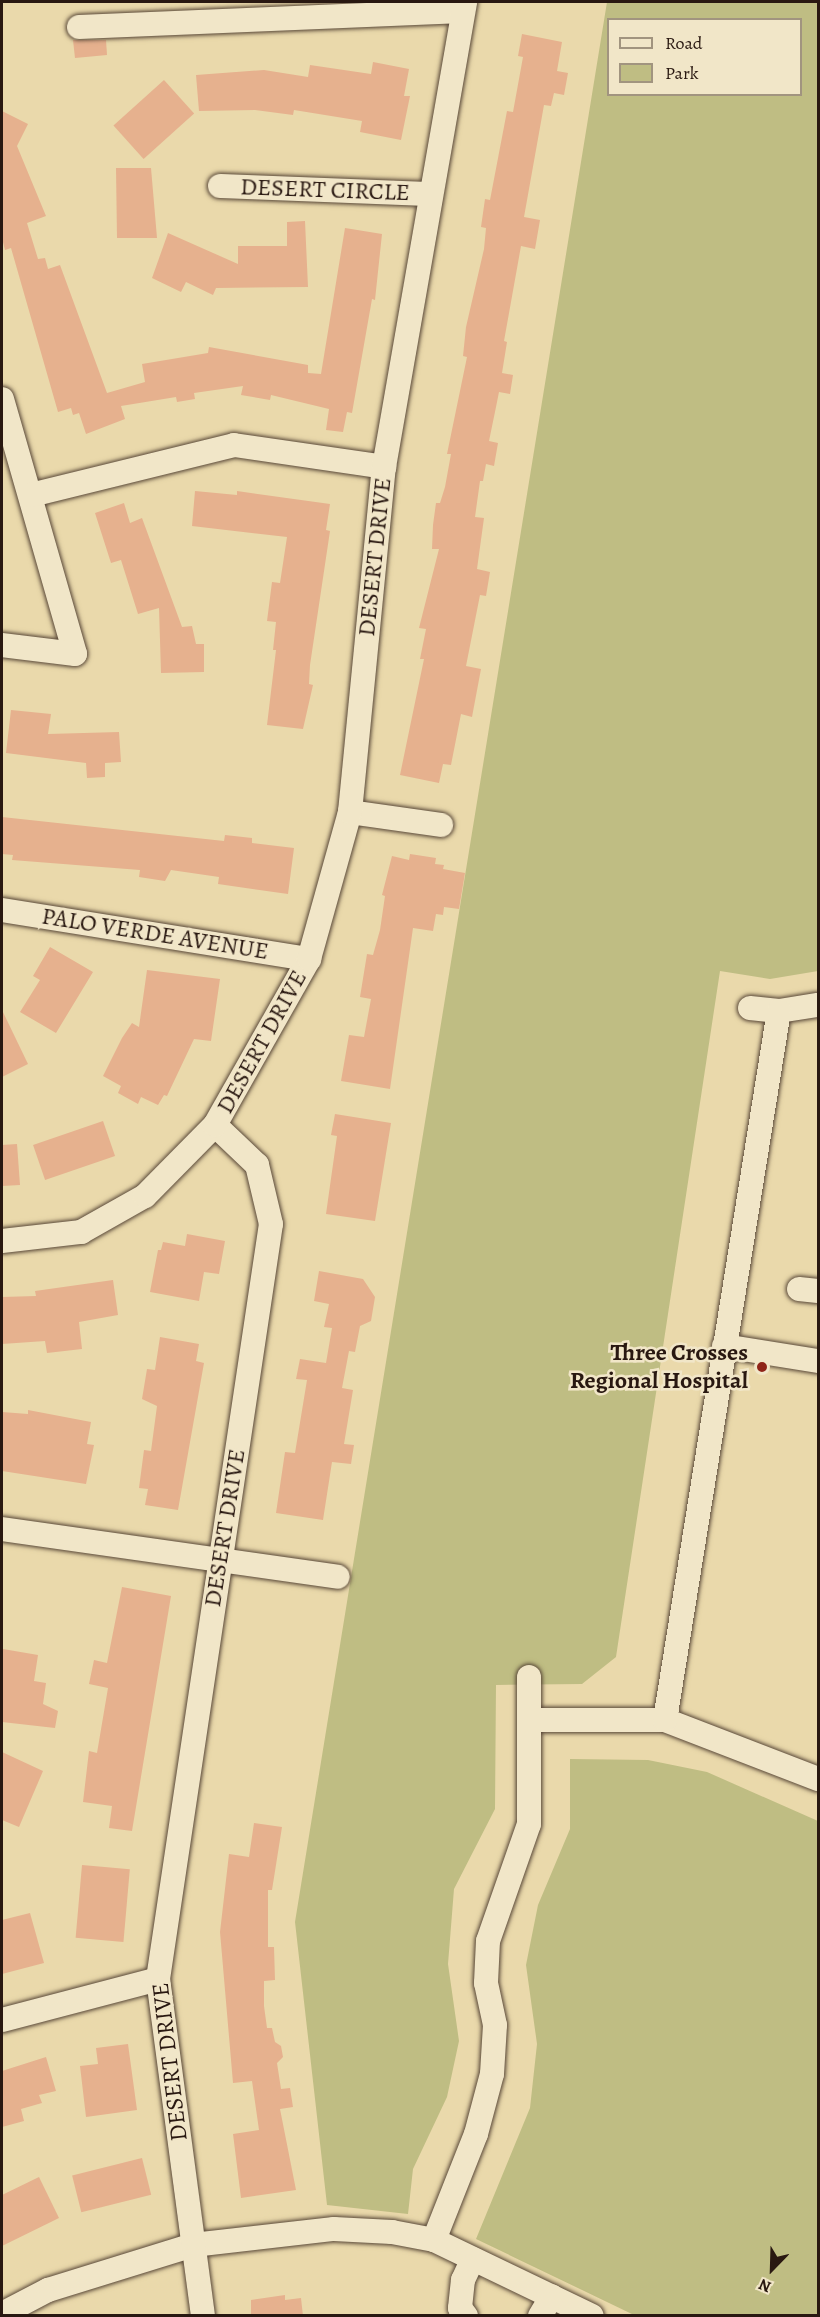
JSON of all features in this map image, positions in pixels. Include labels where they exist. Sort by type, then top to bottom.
[{"type":"street","points":[[79,27],[464,6]]},
{"type":"street","name":"DESERT DRIVE","points":[[203,2316],[158,1979],[271,1224],[257,1165],[215,1125],[309,958],[350,812],[384,467],[429,194],[464,6]]},
{"type":"street","name":"DESERT CIRCLE","points":[[220,186],[429,194]]},
{"type":"street","points":[[2,399],[75,654],[2,645]]},
{"type":"street","points":[[31,495],[234,445],[384,467]]},
{"type":"street","points":[[350,812],[441,825]]},
{"type":"street","name":"PALO VERDE AVENUE","points":[[2,910],[309,958]]},
{"type":"street","points":[[750,1008],[779,1011],[819,1005]]},
{"type":"street","points":[[664,1720],[779,1011]]},
{"type":"street","points":[[2,1241],[81,1232],[145,1196],[215,1125]]},
{"type":"street","points":[[724,1346],[819,1361]]},
{"type":"street","points":[[2,1529],[220,1557],[338,1577]]},
{"type":"street","points":[[434,2240],[476,2134],[492,2074],[495,2025],[486,1983],[488,1941],[529,1824],[532,1720],[529,1677]]},
{"type":"street","points":[[532,1720],[664,1720],[819,1779]]},
{"type":"street","points":[[2,2020],[158,1979]]},
{"type":"street","points":[[2,2314],[48,2290],[193,2246],[334,2229],[392,2232],[434,2240],[473,2259],[546,2306],[592,2316]]},
{"type":"street","points":[[466,2316],[460,2308],[463,2280],[473,2259]]},
{"type":"green space","points":[[607,2],[818,2],[818,971],[770,979],[720,971],[616,1657],[582,1684],[496,1685],[495,1809],[454,1889],[448,1964],[459,2041],[447,2097],[413,2169],[408,2214],[327,2205],[295,1922]]},
{"type":"green space","points":[[570,1759],[648,1760],[707,1772],[818,1821],[818,2315],[634,2315],[476,2239],[530,2108],[537,2044],[526,1965],[538,1905],[570,1829]]},
{"type":"building","points":[[522,34],[562,42],[557,71],[568,73],[564,95],[554,93],[551,106],[544,105],[524,217],[540,220],[535,249],[521,246],[504,341],[507,342],[502,373],[513,375],[510,394],[499,392],[489,441],[498,443],[494,466],[486,464],[483,481],[480,481],[475,517],[484,518],[477,569],[490,572],[486,596],[480,595],[466,666],[481,669],[472,717],[461,714],[451,765],[443,764],[439,783],[400,775],[424,659],[420,659],[426,629],[419,628],[439,549],[432,549],[433,525],[436,503],[440,503],[445,487],[451,454],[447,454],[467,357],[463,356],[466,327],[484,249],[486,228],[481,227],[485,199],[490,200],[507,111],[513,112],[523,57],[518,56]]},
{"type":"building","points":[[73,40],[106,40],[107,55],[75,58]]},
{"type":"building","points":[[373,62],[409,69],[404,96],[410,96],[401,140],[360,132],[362,121],[294,110],[293,115],[255,110],[199,111],[196,75],[264,70],[308,77],[310,65],[371,74]]},
{"type":"building","points":[[164,80],[194,113],[144,159],[113,126]]},
{"type":"building","points":[[2,111],[28,124],[17,146],[46,216],[27,223],[38,259],[45,258],[48,269],[60,265],[107,393],[145,382],[142,364],[208,353],[209,347],[308,365],[308,373],[321,374],[345,228],[382,234],[375,300],[372,299],[352,413],[347,412],[343,432],[326,430],[329,409],[271,395],[270,400],[241,395],[243,386],[194,393],[195,399],[177,402],[176,397],[121,406],[125,419],[86,434],[79,413],[73,415],[71,408],[58,412],[11,248],[5,250],[2,238]]},
{"type":"building","points":[[116,168],[151,168],[157,238],[117,238]]},
{"type":"building","points":[[305,221],[308,287],[216,288],[213,295],[186,282],[181,292],[152,278],[168,233],[238,264],[238,246],[287,246],[287,222]]},
{"type":"building","points":[[195,491],[237,495],[237,491],[330,504],[326,530],[330,531],[310,665],[309,684],[313,685],[303,729],[267,725],[276,650],[273,650],[276,622],[267,621],[272,582],[280,583],[287,537],[192,526]]},
{"type":"building","points":[[124,503],[130,523],[142,518],[182,627],[192,626],[196,644],[204,644],[204,672],[161,673],[159,608],[138,614],[121,560],[111,563],[95,513]]},
{"type":"building","points":[[11,710],[51,714],[48,734],[119,732],[121,762],[105,763],[105,777],[87,778],[86,763],[6,753]]},
{"type":"building","points":[[2,817],[224,841],[225,835],[252,838],[252,843],[294,848],[288,894],[218,884],[219,877],[171,870],[165,881],[139,877],[140,870],[12,860],[13,855],[2,854]]},
{"type":"building","points":[[410,854],[436,858],[435,864],[444,865],[443,869],[465,873],[459,909],[444,907],[443,915],[436,914],[433,931],[413,928],[390,1089],[341,1081],[349,1035],[364,1037],[371,999],[360,997],[367,954],[373,955],[380,930],[385,896],[382,895],[392,856],[409,860]]},
{"type":"building","points":[[50,947],[93,972],[56,1033],[20,1012],[40,980],[33,976]]},
{"type":"building","points":[[147,970],[220,979],[211,1041],[194,1039],[167,1096],[164,1095],[158,1105],[141,1097],[138,1104],[118,1093],[121,1086],[103,1076],[132,1023],[139,1027]]},
{"type":"building","points":[[2,1010],[28,1064],[2,1077]]},
{"type":"building","points":[[335,1114],[391,1123],[375,1221],[326,1214],[337,1136],[331,1135]]},
{"type":"building","points":[[103,1121],[115,1156],[45,1180],[33,1145]]},
{"type":"building","points":[[17,1144],[20,1185],[2,1186],[2,1145]]},
{"type":"building","points":[[187,1234],[225,1241],[219,1274],[204,1272],[199,1301],[150,1292],[158,1250],[161,1250],[163,1242],[185,1246]]},
{"type":"building","points":[[319,1271],[363,1279],[375,1297],[371,1321],[360,1326],[355,1352],[349,1351],[342,1388],[353,1390],[344,1444],[354,1445],[351,1464],[332,1462],[323,1520],[276,1513],[285,1452],[295,1453],[307,1380],[296,1379],[300,1359],[326,1363],[332,1328],[324,1327],[329,1304],[314,1301]]},
{"type":"building","points":[[113,1280],[118,1315],[79,1322],[82,1349],[47,1353],[45,1341],[2,1344],[2,1297],[36,1296],[35,1291]]},
{"type":"building","points":[[160,1337],[199,1344],[196,1361],[204,1363],[178,1510],[145,1505],[148,1489],[139,1488],[144,1450],[151,1451],[157,1406],[142,1399],[147,1369],[155,1370]]},
{"type":"building","points":[[28,1410],[91,1422],[87,1444],[94,1445],[86,1484],[2,1471],[2,1412],[28,1414]]},
{"type":"building","points":[[122,1587],[171,1596],[132,1831],[109,1828],[112,1806],[83,1802],[89,1751],[97,1753],[108,1688],[89,1684],[94,1660],[107,1663]]},
{"type":"building","points":[[3,1649],[38,1655],[34,1681],[46,1683],[43,1704],[58,1711],[55,1728],[2,1722]]},
{"type":"building","points":[[2,1752],[43,1771],[19,1827],[2,1820]]},
{"type":"building","points":[[254,1823],[282,1827],[272,1890],[268,1890],[268,1947],[274,1947],[275,1980],[264,1981],[264,2006],[267,2028],[272,2028],[275,2042],[281,2046],[283,2057],[277,2063],[281,2089],[290,2088],[293,2107],[280,2109],[296,2190],[241,2198],[233,2134],[259,2130],[252,2081],[233,2083],[220,1932],[229,1854],[249,1857]]},
{"type":"building","points":[[82,1865],[130,1869],[123,1942],[76,1938]]},
{"type":"building","points":[[30,1913],[44,1963],[2,1974],[2,1920]]},
{"type":"building","points":[[128,2044],[137,2110],[86,2117],[80,2066],[98,2064],[96,2048]]},
{"type":"building","points":[[46,2057],[56,2091],[39,2095],[42,2103],[21,2109],[24,2121],[2,2127],[2,2071]]},
{"type":"building","points":[[142,2158],[151,2195],[81,2212],[72,2175]]},
{"type":"building","points":[[39,2177],[59,2218],[2,2246],[2,2195]]},
{"type":"building","points":[[285,2295],[285,2300],[301,2298],[303,2316],[251,2316],[251,2300]]},
{"type":"place","name":"Three Crosses Regional Hospital","points":[[762,1367]]}]
